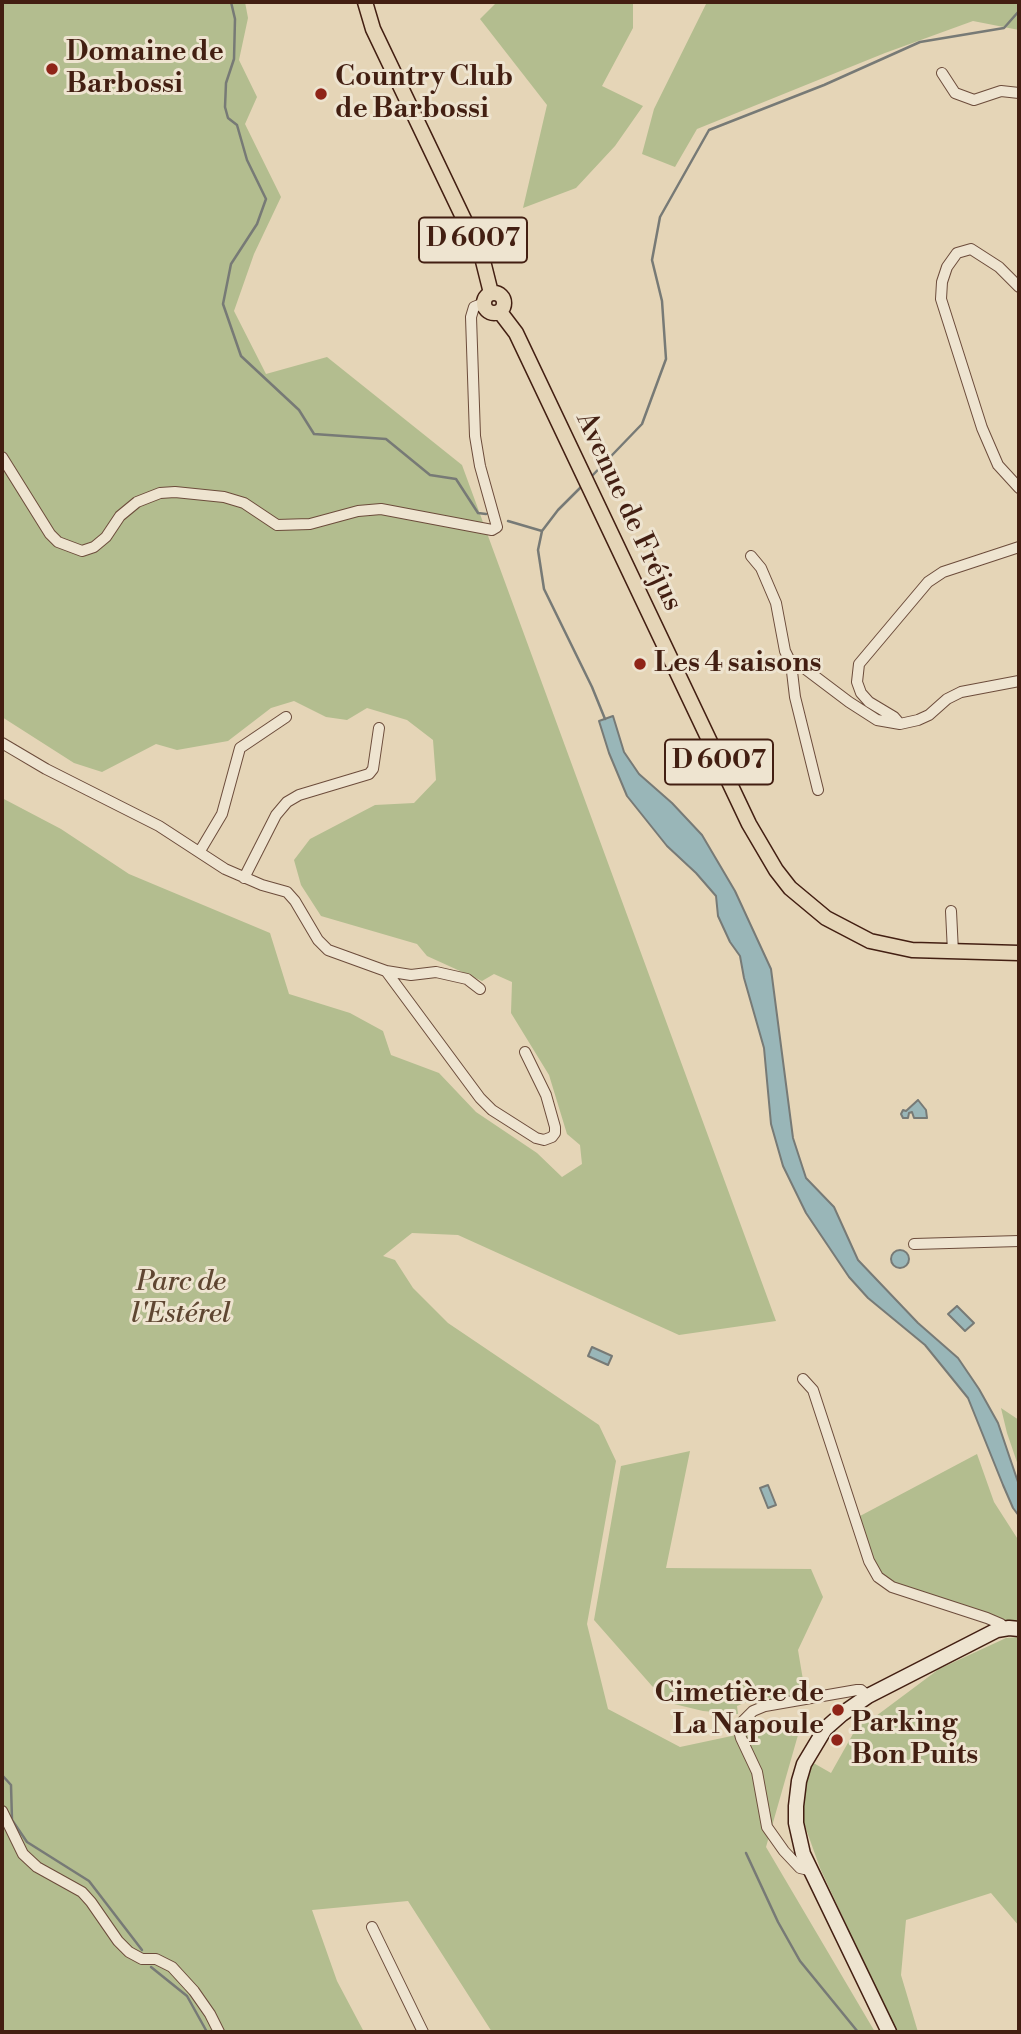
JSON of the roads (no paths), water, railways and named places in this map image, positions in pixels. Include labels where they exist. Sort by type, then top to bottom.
[{"type":"main road","name":"D 6007","points":[[365,2],[373,29],[482,257],[488,298]]},
{"type":"main road","name":"Avenue de Fréjus","points":[[488,298],[488,311],[496,314],[500,312],[516,332],[749,824],[776,870],[811,908],[856,934],[888,946],[912,950],[1019,953]]},
{"type":"main road","points":[[889,2032],[803,1854],[796,1823],[797,1792],[804,1764],[825,1729],[867,1696],[1012,1629]]},
{"type":"street","points":[[942,73],[955,93],[974,100],[1001,91],[1019,93]]},
{"type":"street","points":[[1019,287],[999,267],[971,249],[957,253],[947,267],[942,282],[941,299],[982,428],[998,465],[1019,488]]},
{"type":"street","points":[[2,457],[50,534],[58,542],[82,551],[94,547],[106,537],[120,516],[137,502],[160,493],[176,492],[225,497],[244,503],[278,525],[310,524],[358,511],[381,509],[492,530],[497,527],[480,466],[475,436],[471,311],[488,298]]},
{"type":"street","points":[[900,724],[894,716],[869,702],[861,693],[857,682],[859,664],[928,582],[943,572],[1019,547]]},
{"type":"street","points":[[751,556],[761,568],[776,603],[818,790]]},
{"type":"street","points":[[791,663],[804,668],[877,720],[900,724],[929,715],[947,699],[961,692],[1019,681]]},
{"type":"street","points":[[200,851],[222,814],[240,748],[286,717]]},
{"type":"street","points":[[244,878],[276,814],[287,802],[299,795],[369,774],[373,769],[379,728]]},
{"type":"street","points":[[2,743],[46,769],[159,825],[225,869],[287,892],[318,940],[328,950],[386,971],[411,975],[436,972],[467,979],[480,989]]},
{"type":"street","points":[[951,911],[953,952]]},
{"type":"street","points":[[386,971],[480,1098],[492,1110],[536,1138],[544,1140],[552,1137],[555,1127],[546,1095],[525,1052]]},
{"type":"street","points":[[914,1244],[1019,1241]]},
{"type":"street","points":[[803,1379],[813,1390],[864,1561],[882,1581],[892,1587],[987,1618],[1012,1629]]},
{"type":"street","points":[[809,1870],[800,1868],[767,1827],[757,1772],[739,1730],[743,1721],[753,1711],[765,1706],[857,1690],[867,1696]]},
{"type":"street","points":[[2,1811],[23,1854],[37,1867],[82,1892],[129,1952],[142,1958],[156,1959],[172,1967],[194,1991],[219,2032]]},
{"type":"street","points":[[372,1927],[423,2032]]},
{"type":"water","points":[[613,716],[624,752],[639,774],[672,803],[702,835],[735,891],[771,969],[793,1138],[806,1178],[834,1207],[858,1260],[918,1323],[958,1358],[979,1389],[998,1423],[1019,1485],[1019,1516],[1003,1485],[968,1398],[925,1345],[868,1298],[849,1277],[806,1213],[783,1166],[771,1124],[764,1048],[740,956],[718,916],[716,896],[667,846],[627,796],[599,721]]},
{"type":"water","points":[[918,1100],[926,1110],[927,1118],[914,1118],[912,1112],[908,1118],[903,1118],[903,1110],[906,1111]]},
{"type":"water","points":[[896,1250],[904,1250],[909,1259],[907,1266],[896,1268],[891,1263],[891,1255]]},
{"type":"water","points":[[957,1306],[974,1323],[965,1331],[948,1314]]},
{"type":"water","points":[[592,1347],[612,1356],[608,1365],[588,1356]]},
{"type":"water","points":[[768,1485],[776,1505],[768,1508],[760,1488]]},
{"type":"waterway","points":[[231,2],[235,19],[234,59],[226,83],[225,107],[228,118],[237,125],[247,160],[266,199],[257,224],[231,264],[223,304],[241,356],[299,410],[314,434],[386,439],[430,475],[456,479],[478,513],[486,514]]},
{"type":"waterway","points":[[590,478],[642,424],[666,359],[662,301],[652,260],[660,217],[709,130],[824,85],[920,42],[1004,28],[1019,11]]},
{"type":"waterway","points":[[583,485],[542,531],[538,550],[544,589],[605,719]]},
{"type":"waterway","points":[[508,521],[542,531]]},
{"type":"waterway","points":[[2,1775],[11,1785],[12,1820],[27,1842],[89,1881],[142,1950]]},
{"type":"waterway","points":[[746,1853],[778,1922],[800,1961],[858,2032]]},
{"type":"waterway","points":[[151,1967],[187,1996],[207,2032]]},
{"type":"place","name":"Domaine de Barbossi","points":[[52,69]]},
{"type":"place","name":"Country Club de Barbossi","points":[[321,94]]},
{"type":"place","name":"Les 4 saisons","points":[[640,664]]},
{"type":"place","name":"Cimetière de La Napoule","points":[[838,1710]]},
{"type":"place","name":"Parking Bon Puits","points":[[837,1740]]},
{"type":"park label","name":"Parc de l'Estérel","points":[[181,1299]]}]
